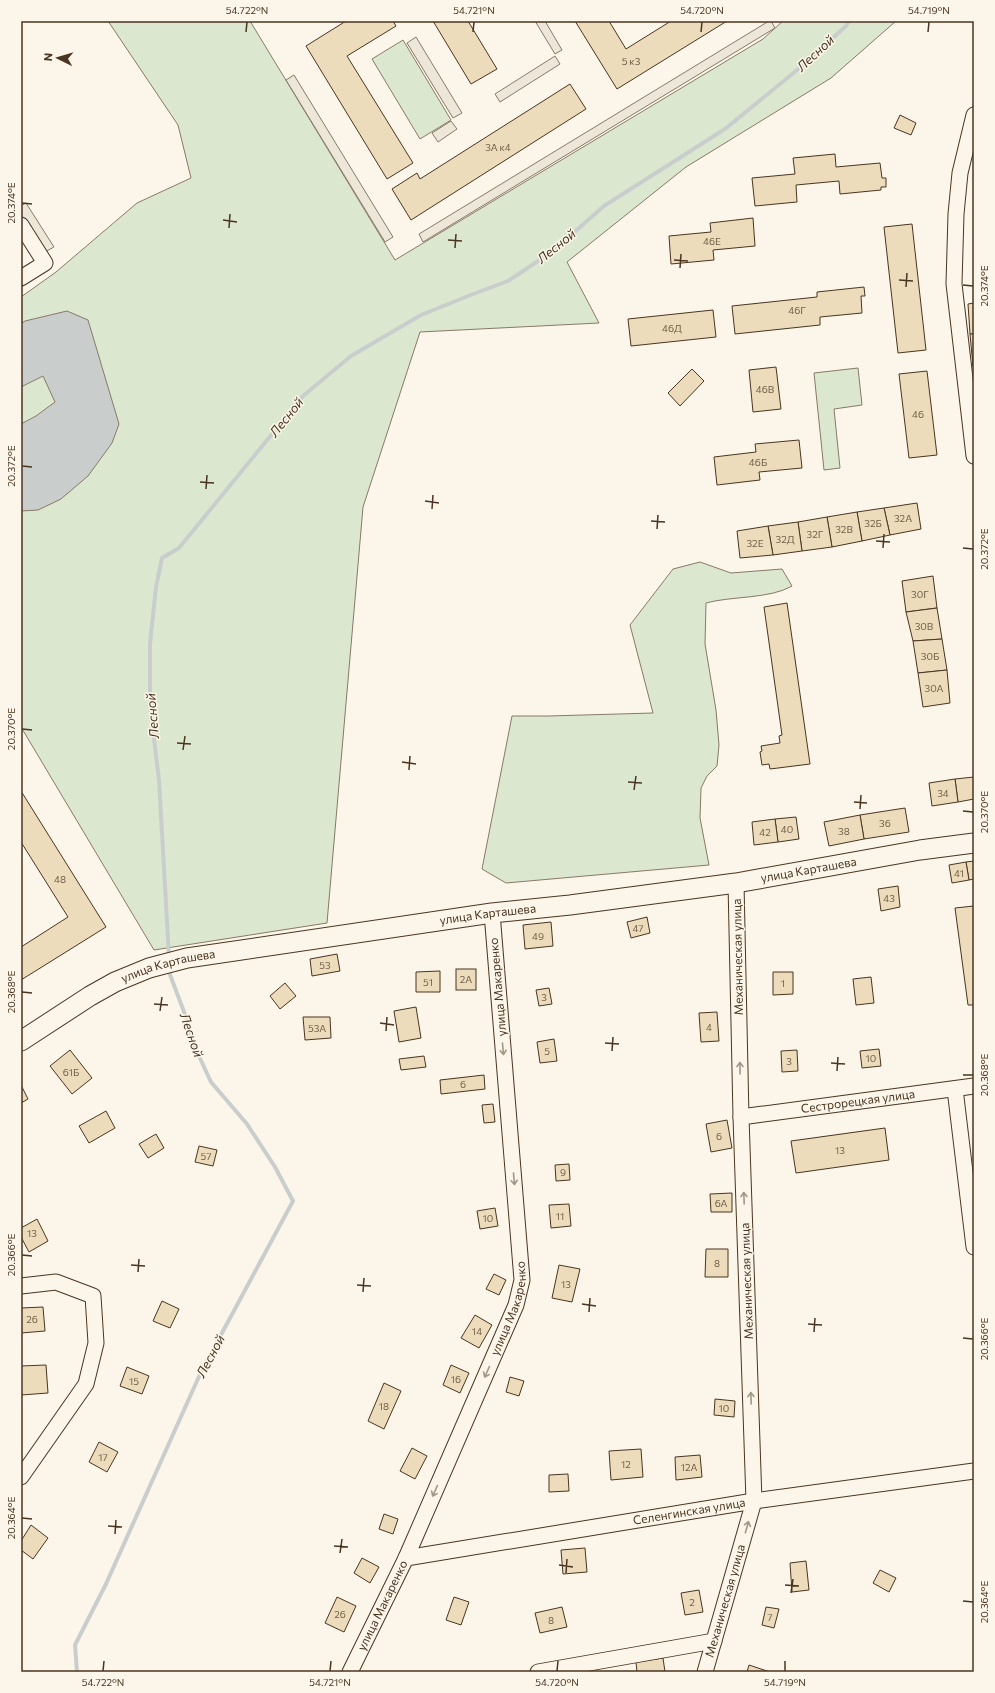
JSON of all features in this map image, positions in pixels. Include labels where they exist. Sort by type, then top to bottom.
[{"type":"main road","name":"улица Карташева","points":[[21,1041],[90,996],[115,982],[149,968],[187,958],[492,913],[570,905],[736,883],[920,850],[974,843]]},
{"type":"street","points":[[974,115],[960,173],[956,214],[954,284],[974,456]]},
{"type":"street","points":[[21,225],[45,263],[21,278]]},
{"type":"street","name":"Механическая улица","points":[[705,1672],[754,1501],[741,1117],[736,883]]},
{"type":"street","name":"улица Макаренко","points":[[350,1672],[406,1558],[516,1306],[522,1280],[492,913]]},
{"type":"street","name":"Сестрорецкая улица","points":[[741,1117],[974,1086]]},
{"type":"street","points":[[955,1089],[974,1247]]},
{"type":"street","points":[[21,1286],[56,1282],[93,1296],[96,1343],[86,1384],[21,1478]]},
{"type":"street","name":"Селенгинская улица","points":[[406,1558],[754,1501],[974,1471]]},
{"type":"street","points":[[538,1672],[714,1641]]},
{"type":"green space","points":[[108,21],[250,21],[395,260],[763,39],[783,21],[896,21],[831,78],[686,167],[567,262],[599,323],[420,332],[363,507],[327,923],[154,950],[21,727],[21,297],[56,272],[137,203],[191,178],[178,125]]},
{"type":"green space","points":[[403,40],[451,120],[420,139],[372,59]]},
{"type":"green space","points":[[858,368],[862,405],[834,409],[840,468],[824,470],[814,373]]},
{"type":"green space","points":[[700,562],[731,573],[782,569],[792,586],[773,593],[706,603],[705,644],[716,710],[719,745],[717,766],[707,776],[701,788],[700,818],[709,865],[506,883],[482,869],[512,716],[653,713],[630,625],[673,569]]},
{"type":"shaded area","points":[[535,21],[545,21],[562,50],[555,54]]},
{"type":"shaded area","points":[[771,21],[775,28],[423,242],[419,234]]},
{"type":"shaded area","points":[[416,37],[462,113],[453,118],[407,43]]},
{"type":"shaded area","points":[[555,56],[560,64],[500,102],[495,94]]},
{"type":"shaded area","points":[[294,75],[393,237],[385,242],[286,80]]},
{"type":"shaded area","points":[[451,121],[457,129],[438,142],[432,133]]},
{"type":"shaded area","points":[[26,203],[54,247],[43,253],[21,218],[21,206]]},
{"type":"shaded area","points":[[67,311],[88,320],[119,424],[112,443],[88,476],[61,499],[38,510],[21,511],[21,424],[36,416],[55,402],[43,376],[21,387],[21,324],[25,321]]},
{"type":"building","points":[[346,21],[393,21],[396,26],[347,56],[413,163],[387,179],[306,46]]},
{"type":"building","points":[[433,21],[468,21],[497,69],[471,84]]},
{"type":"building","points":[[575,21],[609,21],[626,49],[671,21],[727,21],[617,89]]},
{"type":"building","points":[[570,84],[586,109],[411,220],[392,189],[417,173],[420,179]]},
{"type":"building","points":[[900,115],[916,123],[911,135],[894,128]]},
{"type":"building","points":[[835,154],[836,167],[880,163],[882,178],[886,178],[886,187],[881,187],[881,190],[840,194],[839,181],[796,185],[797,202],[755,206],[752,178],[795,174],[793,158]]},
{"type":"building","points":[[753,218],[755,246],[713,250],[714,260],[671,264],[669,236],[711,232],[710,223]]},
{"type":"building","points":[[912,224],[926,350],[898,353],[884,227]]},
{"type":"building","points":[[864,287],[865,296],[861,296],[862,313],[820,317],[820,325],[735,334],[732,306],[817,297],[817,292]]},
{"type":"building","points":[[974,303],[974,334],[970,334],[968,304]]},
{"type":"building","points":[[713,310],[716,337],[631,346],[628,319]]},
{"type":"building","points":[[970,334],[974,334],[973,366]]},
{"type":"building","points":[[776,367],[781,409],[753,412],[749,370]]},
{"type":"building","points":[[692,369],[704,381],[680,406],[668,393]]},
{"type":"building","points":[[927,371],[937,455],[909,458],[899,374]]},
{"type":"building","points":[[799,440],[802,468],[759,472],[760,480],[717,485],[714,457],[756,452],[755,444]]},
{"type":"building","points":[[917,503],[921,529],[890,535],[884,508]]},
{"type":"building","points":[[884,508],[890,535],[862,541],[857,512]]},
{"type":"building","points":[[857,512],[862,541],[832,547],[827,517]]},
{"type":"building","points":[[827,517],[832,547],[802,551],[798,522]]},
{"type":"building","points":[[798,522],[802,551],[773,555],[768,526]]},
{"type":"building","points":[[768,526],[773,555],[740,558],[737,531]]},
{"type":"building","points":[[933,576],[937,608],[906,612],[902,581]]},
{"type":"building","points":[[787,603],[810,764],[770,769],[769,764],[762,765],[760,752],[762,751],[761,746],[780,743],[779,736],[782,735],[764,607]]},
{"type":"building","points":[[937,608],[942,639],[913,641],[906,612]]},
{"type":"building","points":[[942,639],[947,670],[918,673],[913,641]]},
{"type":"building","points":[[947,670],[950,703],[923,707],[918,673]]},
{"type":"building","points":[[974,777],[974,799],[958,802],[955,779]]},
{"type":"building","points":[[955,779],[958,802],[932,806],[929,783]]},
{"type":"building","points":[[21,791],[106,927],[21,980],[21,947],[68,917],[21,842]]},
{"type":"building","points":[[905,808],[909,832],[864,839],[860,815]]},
{"type":"building","points":[[860,815],[864,839],[829,846],[824,822]]},
{"type":"building","points":[[796,817],[799,839],[778,842],[775,819]]},
{"type":"building","points":[[775,819],[778,842],[754,845],[752,822]]},
{"type":"building","points":[[974,861],[974,879],[969,880],[966,862]]},
{"type":"building","points":[[966,862],[969,880],[952,883],[949,865]]},
{"type":"building","points":[[898,886],[900,907],[881,911],[878,889]]},
{"type":"building","points":[[974,906],[974,1005],[968,1005],[955,908]]},
{"type":"building","points":[[647,917],[650,933],[631,938],[627,922]]},
{"type":"building","points":[[551,922],[553,946],[525,949],[523,925]]},
{"type":"building","points":[[337,954],[340,971],[312,976],[310,959]]},
{"type":"building","points":[[456,969],[476,969],[476,990],[456,990]]},
{"type":"building","points":[[440,971],[440,992],[416,992],[416,972]]},
{"type":"building","points":[[773,972],[793,972],[793,994],[773,995]]},
{"type":"building","points":[[871,977],[874,1003],[856,1005],[853,979]]},
{"type":"building","points":[[285,983],[296,996],[280,1009],[270,996]]},
{"type":"building","points":[[549,988],[552,1004],[539,1006],[536,990]]},
{"type":"building","points":[[416,1007],[421,1038],[399,1042],[394,1011]]},
{"type":"building","points":[[717,1012],[719,1041],[701,1042],[699,1013]]},
{"type":"building","points":[[303,1017],[330,1017],[331,1038],[305,1040]]},
{"type":"building","points":[[554,1039],[557,1061],[540,1063],[537,1042]]},
{"type":"building","points":[[879,1049],[881,1066],[862,1068],[860,1051]]},
{"type":"building","points":[[70,1050],[92,1078],[72,1094],[50,1066]]},
{"type":"building","points":[[797,1050],[798,1071],[782,1072],[781,1051]]},
{"type":"building","points":[[424,1056],[426,1067],[401,1070],[399,1059]]},
{"type":"building","points":[[484,1075],[485,1089],[441,1094],[440,1080]]},
{"type":"building","points":[[21,1085],[28,1099],[21,1103]]},
{"type":"building","points":[[493,1104],[495,1122],[484,1123],[482,1105]]},
{"type":"building","points":[[106,1111],[115,1128],[89,1143],[79,1126]]},
{"type":"building","points":[[727,1120],[732,1148],[711,1152],[706,1124]]},
{"type":"building","points":[[885,1128],[889,1160],[796,1173],[791,1141]]},
{"type":"building","points":[[156,1134],[164,1148],[148,1158],[139,1144]]},
{"type":"building","points":[[199,1146],[217,1150],[213,1166],[195,1162]]},
{"type":"building","points":[[569,1164],[570,1180],[556,1181],[555,1165]]},
{"type":"building","points":[[732,1193],[732,1212],[711,1212],[710,1194]]},
{"type":"building","points":[[569,1204],[571,1226],[551,1228],[549,1205]]},
{"type":"building","points":[[495,1208],[498,1226],[480,1229],[477,1211]]},
{"type":"building","points":[[37,1219],[48,1241],[29,1252],[21,1237],[21,1228]]},
{"type":"building","points":[[706,1249],[728,1249],[728,1277],[705,1277]]},
{"type":"building","points":[[559,1265],[580,1269],[572,1302],[552,1298]]},
{"type":"building","points":[[494,1274],[506,1280],[499,1295],[486,1289]]},
{"type":"building","points":[[162,1301],[179,1309],[170,1328],[153,1321]]},
{"type":"building","points":[[43,1307],[45,1331],[21,1333],[21,1308]]},
{"type":"building","points":[[475,1315],[492,1325],[479,1348],[461,1338]]},
{"type":"building","points":[[46,1365],[48,1393],[21,1395],[21,1366]]},
{"type":"building","points":[[451,1365],[469,1373],[460,1393],[443,1385]]},
{"type":"building","points":[[127,1367],[149,1376],[142,1394],[120,1386]]},
{"type":"building","points":[[510,1377],[524,1381],[519,1396],[506,1392]]},
{"type":"building","points":[[384,1383],[401,1391],[384,1429],[368,1421]]},
{"type":"building","points":[[715,1399],[735,1401],[734,1417],[714,1415]]},
{"type":"building","points":[[99,1442],[118,1452],[107,1472],[89,1462]]},
{"type":"building","points":[[412,1448],[427,1456],[415,1479],[400,1471]]},
{"type":"building","points":[[641,1449],[643,1477],[611,1480],[609,1451]]},
{"type":"building","points":[[700,1455],[702,1477],[676,1480],[675,1457]]},
{"type":"building","points":[[568,1474],[569,1491],[549,1492],[549,1475]]},
{"type":"building","points":[[384,1514],[398,1519],[393,1534],[379,1529]]},
{"type":"building","points":[[31,1525],[48,1538],[33,1559],[21,1550],[21,1541]]},
{"type":"building","points":[[585,1548],[587,1572],[563,1574],[561,1550]]},
{"type":"building","points":[[362,1558],[379,1567],[370,1583],[354,1573]]},
{"type":"building","points":[[806,1561],[809,1590],[792,1592],[790,1563]]},
{"type":"building","points":[[880,1570],[896,1578],[889,1592],[873,1583]]},
{"type":"building","points":[[699,1590],[703,1612],[685,1615],[681,1593]]},
{"type":"building","points":[[337,1597],[356,1606],[344,1632],[325,1623]]},
{"type":"building","points":[[454,1597],[469,1602],[461,1625],[446,1620]]},
{"type":"building","points":[[562,1607],[567,1627],[540,1633],[535,1613]]},
{"type":"building","points":[[766,1607],[779,1609],[774,1628],[762,1625]]},
{"type":"building","points":[[663,1658],[665,1672],[637,1672],[636,1662]]},
{"type":"building","points":[[749,1665],[770,1672],[747,1672]]},
{"type":"waterway","name":"Лесной","points":[[169,957],[159,780],[150,706],[150,644],[156,587],[162,558],[179,548],[303,396],[351,356],[421,315],[508,281],[553,251],[604,206],[725,129],[802,66],[846,26],[849,21]]},
{"type":"waterway","name":"Лесной","points":[[77,1672],[75,1645],[106,1584],[201,1372],[293,1201],[275,1167],[247,1124],[211,1082],[192,1041],[186,1017],[169,972],[169,968]]}]
